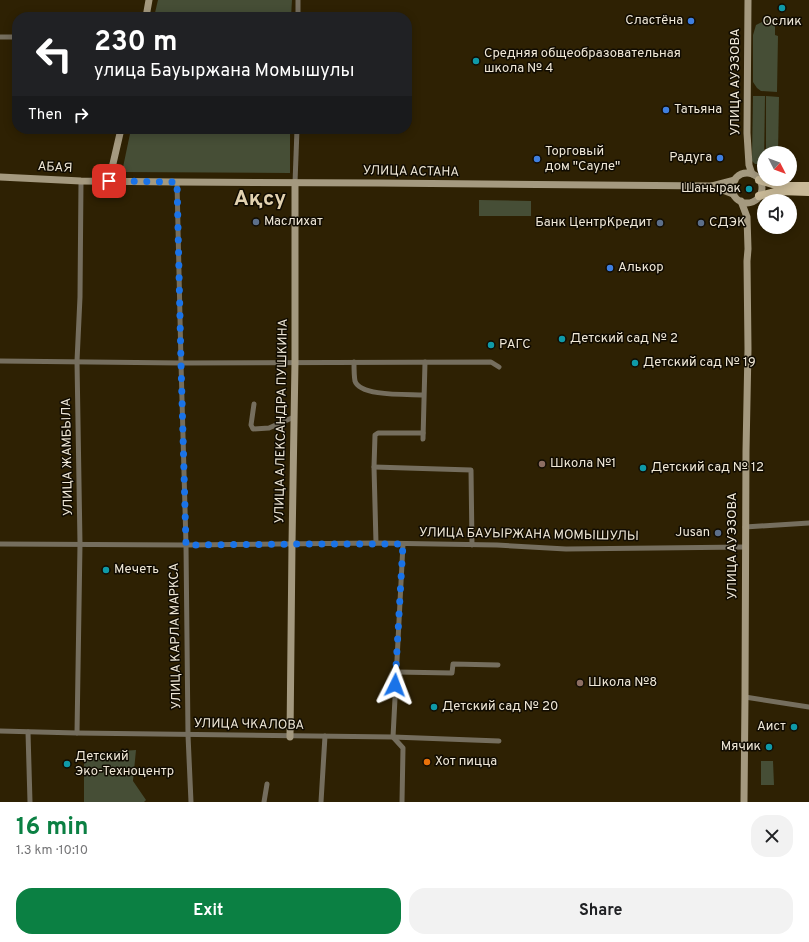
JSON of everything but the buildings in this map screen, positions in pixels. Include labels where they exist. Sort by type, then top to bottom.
[{"type":"main road","points":[[797,186],[809,186]]},
{"type":"main road","points":[[769,194],[779,192],[809,192]]},
{"type":"street","points":[[147,12],[149,0]]},
{"type":"street","points":[[298,0],[298,12]]},
{"type":"street","name":"УЛИЦА АУЭЗОВА","points":[[748,0],[748,165]]},
{"type":"street","points":[[0,37],[12,37]]},
{"type":"street","points":[[109,181],[120,134]]},
{"type":"street","name":"УЛИЦА АЛЕКСАНДРА ПУШКИНА","points":[[290,737],[295,362],[296,134]]},
{"type":"street","points":[[712,186],[734,180],[748,165],[752,174]]},
{"type":"street","points":[[741,174],[752,174],[757,177]]},
{"type":"street","name":"АБАЯ","points":[[0,177],[109,181]]},
{"type":"street","points":[[733,194],[732,187],[734,180]]},
{"type":"street","name":"УЛИЦА ЖАМБЫЛА","points":[[77,734],[80,544],[77,361],[80,297],[81,181]]},
{"type":"street","name":"УЛИЦА АСТАНА","points":[[109,181],[712,186]]},
{"type":"street","name":"УЛИЦА КАРЛА МАРКСА","points":[[177,182],[186,545],[188,735],[191,802]]},
{"type":"street","points":[[712,186],[733,194],[736,198],[747,203],[752,202],[757,198]]},
{"type":"street","points":[[741,201],[747,217]]},
{"type":"street","points":[[747,217],[752,202]]},
{"type":"street","name":"УЛИЦА АУЭЗОВА","points":[[744,802],[745,527],[748,349],[747,217]]},
{"type":"street","points":[[0,361],[181,363],[491,362],[499,367]]},
{"type":"street","points":[[354,362],[355,382],[363,389],[378,393],[424,394]]},
{"type":"street","points":[[423,439],[425,362]]},
{"type":"street","points":[[254,404],[251,425],[253,429],[269,428],[294,417]]},
{"type":"street","points":[[376,543],[374,467],[375,435],[378,433],[423,433]]},
{"type":"street","points":[[374,467],[471,470],[472,545]]},
{"type":"street","points":[[745,527],[809,523]]},
{"type":"street","name":"УЛИЦА БАУЫРЖАНА МОМЫШУЛЫ","points":[[0,544],[186,545],[376,543],[566,549],[745,547]]},
{"type":"street","points":[[402,802],[403,748],[392,738],[403,544]]},
{"type":"street","points":[[396,672],[452,673],[453,664],[498,665]]},
{"type":"street","points":[[745,697],[809,708]]},
{"type":"street","name":"УЛИЦА ЧКАЛОВА","points":[[0,731],[77,734],[290,737],[325,736],[499,741]]},
{"type":"street","points":[[28,732],[30,802]]},
{"type":"street","points":[[321,802],[325,736]]},
{"type":"street","points":[[264,802],[267,784]]},
{"type":"green space","points":[[158,0],[292,0],[291,12],[155,12]]},
{"type":"green space","points":[[766,20],[775,21],[775,35],[778,36],[777,92],[761,91],[753,82],[753,35],[756,25]]},
{"type":"green space","points":[[753,96],[765,96],[764,146],[757,146],[757,164],[752,161]]},
{"type":"green space","points":[[766,96],[779,97],[778,146],[766,146]]},
{"type":"green space","points":[[130,134],[290,134],[290,173],[122,172]]},
{"type":"green space","points":[[479,200],[531,201],[531,216],[479,216]]},
{"type":"green space","points":[[136,750],[133,781],[146,800],[144,802],[84,802],[84,754]]},
{"type":"green space","points":[[761,761],[773,761],[774,785],[761,785]]},
{"type":"place","name":"Ослик","points":[[782,8]]},
{"type":"place","name":"Сластёна","points":[[691,21]]},
{"type":"place","name":"Средняя общеобразовательная школа № 4","points":[[476,61]]},
{"type":"place","name":"Татьяна","points":[[666,110]]},
{"type":"place","name":"Радуга","points":[[720,158]]},
{"type":"place","name":"Торговый дом \"Сауле\"","points":[[537,159]]},
{"type":"place","name":"Шанырак","points":[[749,189]]},
{"type":"place","name":"Маслихат","points":[[256,222]]},
{"type":"place","name":"Банк ЦентрКредит","points":[[660,223]]},
{"type":"place","name":"СДЭК","points":[[701,223]]},
{"type":"place","name":"Алькор","points":[[610,268]]},
{"type":"place","name":"Детский сад № 2","points":[[562,339]]},
{"type":"place","name":"РАГС","points":[[491,345]]},
{"type":"place","name":"Детский сад № 19","points":[[635,363]]},
{"type":"place","name":"Школа №1","points":[[542,464]]},
{"type":"place","name":"Детский сад № 12","points":[[643,468]]},
{"type":"place","name":"Jusan","points":[[718,533]]},
{"type":"place","name":"Мечеть","points":[[106,570]]},
{"type":"place","name":"Школа №8","points":[[580,683]]},
{"type":"place","name":"Детский сад № 20","points":[[434,707]]},
{"type":"place","name":"Аист","points":[[794,727]]},
{"type":"place","name":"Мячик","points":[[769,747]]},
{"type":"place","name":"Хот пицца","points":[[427,762]]},
{"type":"place","name":"Детский Эко-Техноцентр","points":[[67,764]]},
{"type":"district","name":"Ақсу","points":[[260,199]]},
{"type":"route","points":[[109,181],[177,182],[186,545],[403,544],[395,685]]}]
